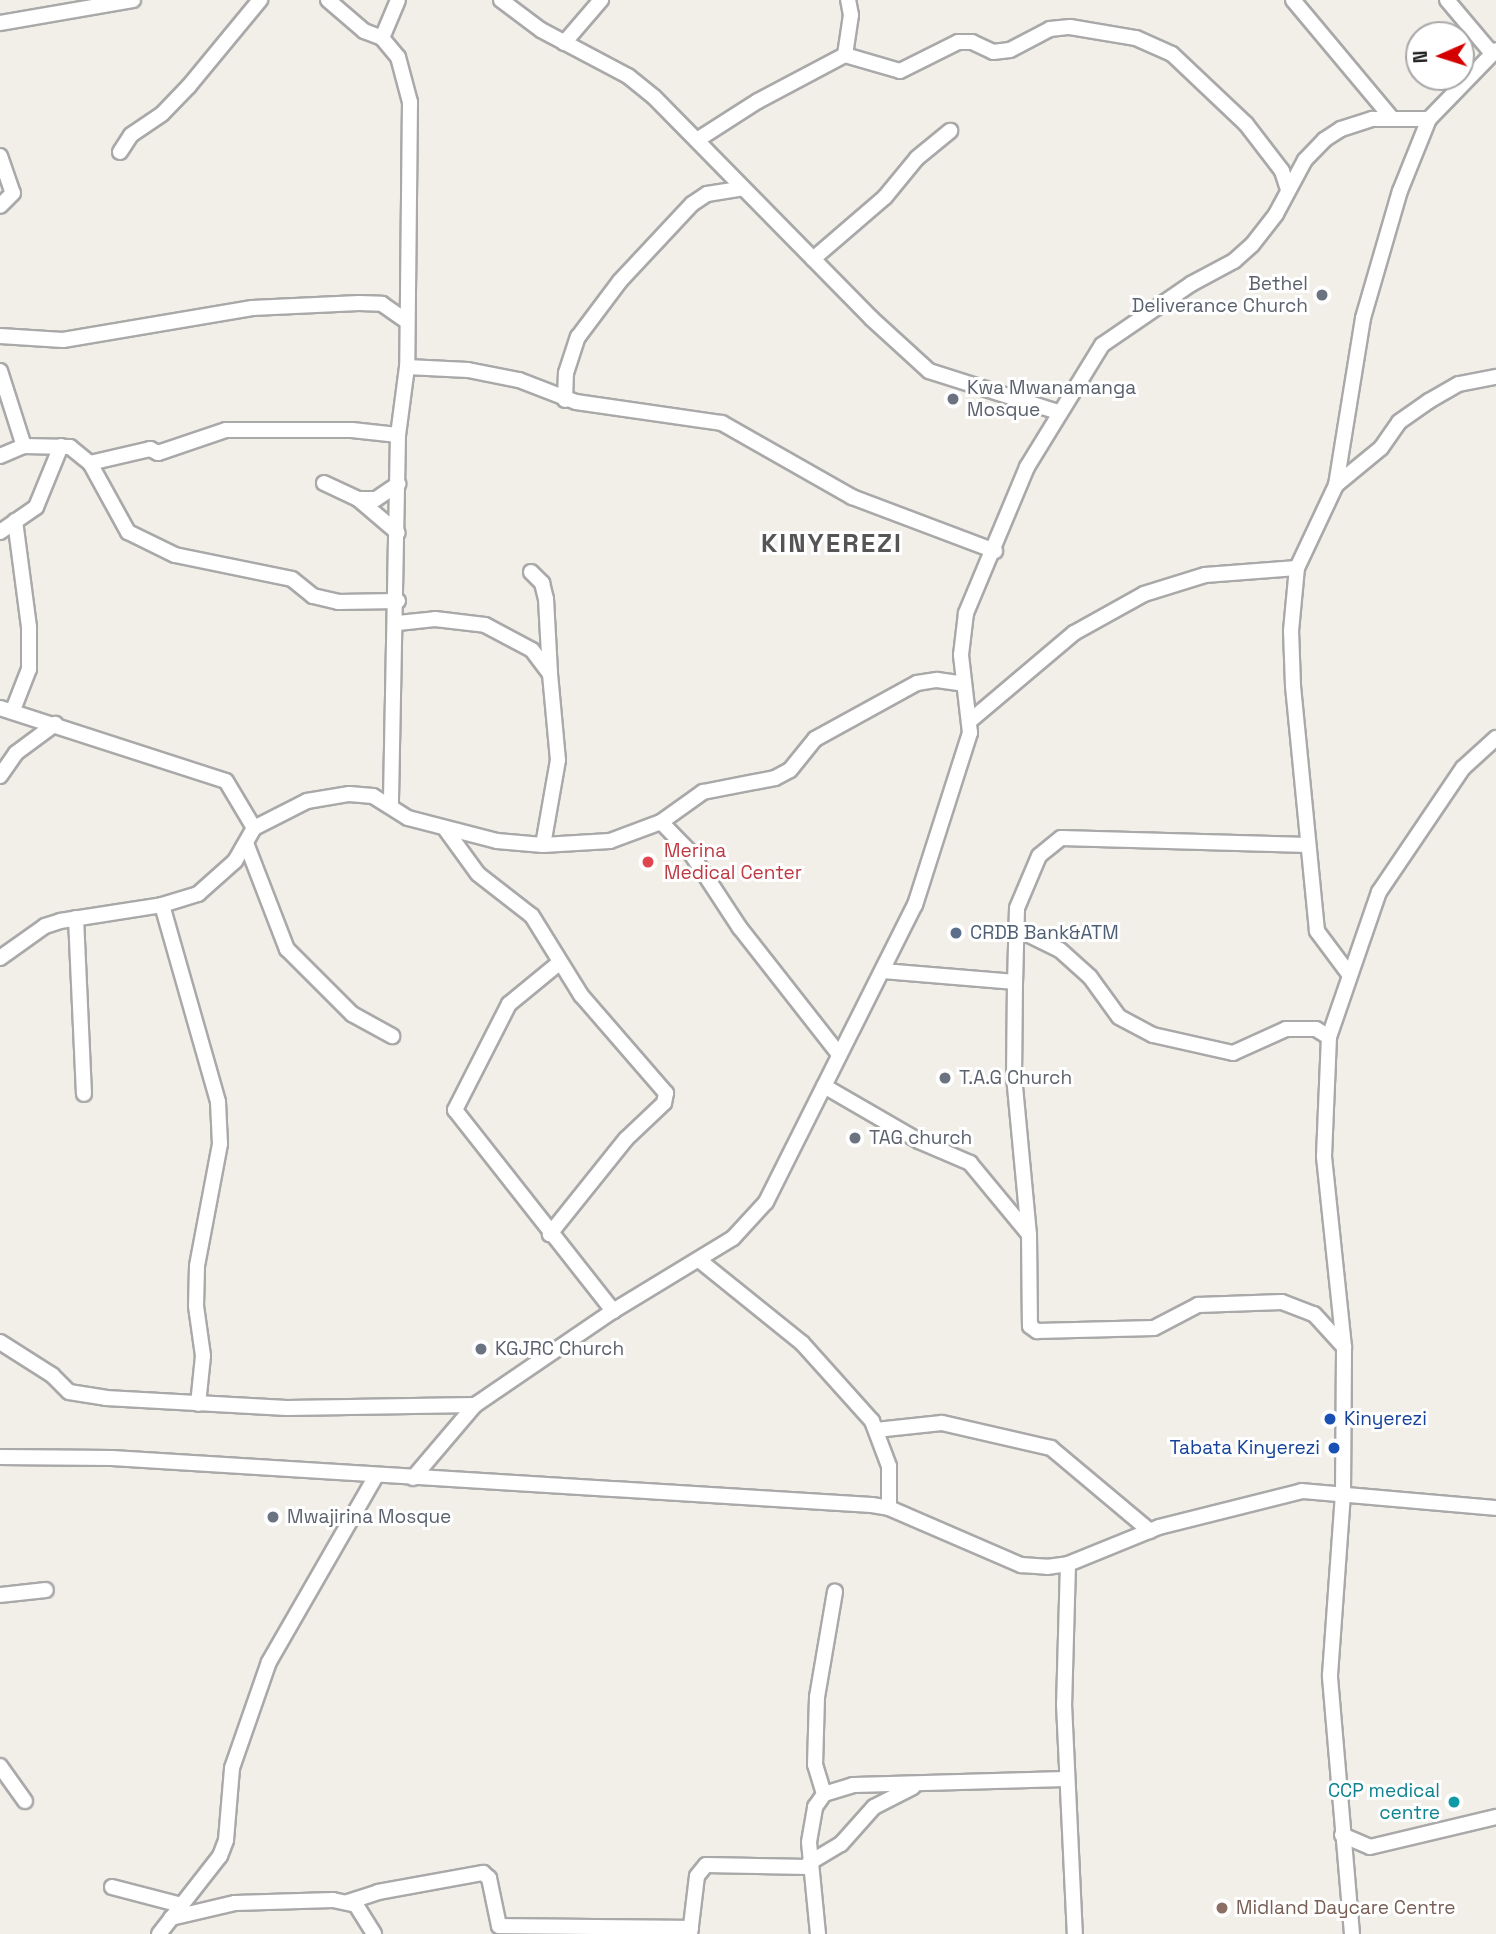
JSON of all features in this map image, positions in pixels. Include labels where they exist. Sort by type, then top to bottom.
[{"type":"street","points":[[0,23],[133,0]]},
{"type":"street","points":[[120,152],[131,135],[162,114],[189,86],[260,0]]},
{"type":"street","points":[[328,0],[364,31],[382,38],[398,57],[410,102],[405,320],[407,367],[398,435],[398,623],[391,804]]},
{"type":"street","points":[[382,38],[398,0]]},
{"type":"street","points":[[501,0],[564,43],[628,76],[697,140],[813,259],[929,371],[1058,412]]},
{"type":"street","points":[[564,43],[601,0]]},
{"type":"street","points":[[845,55],[851,15],[848,0]]},
{"type":"street","points":[[1293,0],[1391,117]]},
{"type":"street","points":[[1349,974],[1317,931],[1293,685],[1291,631],[1297,568],[1336,485],[1363,318],[1400,191],[1429,119],[1494,51],[1447,0]]},
{"type":"street","points":[[697,140],[758,101],[845,55],[900,71],[958,42],[972,42],[993,52],[1010,50],[1049,29],[1070,27],[1136,38],[1172,54],[1246,124],[1282,171],[1288,188]]},
{"type":"street","points":[[413,1478],[475,1405],[612,1311],[733,1238],[759,1212],[824,1086],[838,1053],[884,971],[915,905],[962,761],[971,720],[961,655],[966,612],[995,551],[1027,467],[1058,412],[1102,345],[1119,330],[1234,261],[1276,214],[1305,160],[1332,134],[1391,117],[1429,119]]},
{"type":"street","points":[[813,259],[885,197],[917,158],[950,131]]},
{"type":"street","points":[[0,156],[13,193],[0,206]]},
{"type":"street","points":[[565,400],[566,373],[578,337],[620,281],[692,204],[707,194],[743,188]]},
{"type":"street","points":[[0,336],[63,340],[252,309],[359,303],[382,304],[405,320]]},
{"type":"street","points":[[407,367],[452,367],[497,375],[565,400],[722,423],[852,497],[995,551]]},
{"type":"street","points":[[0,371],[24,446]]},
{"type":"street","points":[[1336,485],[1381,448],[1399,422],[1438,394],[1459,384],[1496,377]]},
{"type":"street","points":[[90,463],[150,449],[158,453],[226,430],[352,430],[398,435]]},
{"type":"street","points":[[0,456],[24,446],[61,446],[90,463],[128,532],[174,555],[292,579],[313,596],[338,602],[398,601]]},
{"type":"street","points":[[0,532],[36,507],[43,496],[61,446]]},
{"type":"street","points":[[324,483],[358,499],[398,533]]},
{"type":"street","points":[[358,499],[376,499],[398,484]]},
{"type":"street","points":[[15,521],[29,627],[29,668],[6,709],[226,782],[254,828]]},
{"type":"street","points":[[971,720],[1064,640],[1144,594],[1205,575],[1297,568]]},
{"type":"street","points":[[531,572],[542,583],[546,599],[558,760],[543,845]]},
{"type":"street","points":[[398,623],[435,619],[485,625],[532,650],[550,674]]},
{"type":"street","points":[[0,958],[45,926],[76,918],[162,905],[198,894],[215,882],[246,843],[254,828],[307,801],[327,796],[373,796],[391,804],[408,818],[446,830],[543,845],[610,841],[661,822],[703,792],[756,783],[790,770],[815,738],[917,683],[937,680],[964,684]]},
{"type":"street","points":[[0,776],[16,753],[55,724]]},
{"type":"street","points":[[1352,1934],[1330,1675],[1343,1494],[1344,1348],[1324,1156],[1329,1037],[1379,892],[1415,834],[1463,768],[1496,738]]},
{"type":"street","points":[[661,822],[691,852],[740,928],[838,1053]]},
{"type":"street","points":[[446,830],[478,874],[532,916],[559,963],[667,1096],[625,1139],[550,1234]]},
{"type":"street","points":[[1308,845],[1061,838],[1038,856],[1027,876],[1017,908],[1015,982],[1014,1076],[1029,1234],[1030,1326],[1037,1331],[1154,1328],[1198,1305],[1282,1302],[1314,1314],[1344,1348]]},
{"type":"street","points":[[246,843],[287,950],[352,1014],[392,1037]]},
{"type":"street","points":[[162,905],[218,1102],[220,1144],[198,1266],[196,1306],[203,1356],[198,1404]]},
{"type":"street","points":[[76,918],[84,1094]]},
{"type":"street","points":[[1016,934],[1029,934],[1059,950],[1090,977],[1119,1017],[1153,1035],[1233,1053],[1286,1028],[1316,1028],[1329,1037]]},
{"type":"street","points":[[559,963],[509,1004],[455,1110],[612,1311]]},
{"type":"street","points":[[884,971],[1015,982]]},
{"type":"street","points":[[824,1086],[919,1141],[970,1163],[1029,1234]]},
{"type":"street","points":[[699,1259],[802,1343],[849,1392],[876,1430],[889,1466],[889,1508]]},
{"type":"street","points":[[0,1342],[52,1375],[69,1392],[198,1404],[287,1408],[475,1405]]},
{"type":"street","points":[[876,1430],[943,1423],[1051,1448],[1150,1531]]},
{"type":"street","points":[[0,1457],[112,1458],[889,1508],[1020,1565],[1068,1564],[1150,1531],[1302,1491],[1496,1508]]},
{"type":"street","points":[[159,1934],[212,1871],[226,1840],[232,1768],[269,1662],[376,1476]]},
{"type":"street","points":[[1068,1564],[1067,1779],[1075,1934]]},
{"type":"street","points":[[0,1594],[46,1590]]},
{"type":"street","points":[[818,1934],[808,1865],[810,1822],[824,1794],[815,1765],[817,1697],[835,1592]]},
{"type":"street","points":[[0,1766],[25,1801]]},
{"type":"street","points":[[824,1794],[853,1785],[1067,1779]]},
{"type":"street","points":[[171,1918],[236,1903],[348,1902],[378,1892],[483,1872],[489,1878],[495,1920],[507,1928],[691,1931],[697,1876],[706,1865],[808,1865],[841,1844],[874,1807],[921,1783]]},
{"type":"street","points":[[1342,1835],[1370,1847],[1496,1817]]},
{"type":"street","points":[[111,1887],[181,1905]]},
{"type":"street","points":[[348,1902],[361,1911],[374,1934]]},
{"type":"place","name":"Bethel Deliverance Church","points":[[1322,295]]},
{"type":"place","name":"Kwa Mwanamanga Mosque","points":[[953,399]]},
{"type":"place","name":"Merina Medical Center","points":[[648,862]]},
{"type":"place","name":"CRDB Bank&ATM","points":[[956,933]]},
{"type":"place","name":"T.A.G Church","points":[[945,1078]]},
{"type":"place","name":"TAG church","points":[[855,1138]]},
{"type":"place","name":"KGJRC Church","points":[[481,1349]]},
{"type":"place","name":"Kinyerezi","points":[[1330,1419]]},
{"type":"place","name":"Tabata Kinyerezi","points":[[1334,1448]]},
{"type":"place","name":"Mwajirina Mosque","points":[[273,1517]]},
{"type":"place","name":"CCP medical centre","points":[[1454,1802]]},
{"type":"place","name":"Midland Daycare Centre","points":[[1222,1908]]},
{"type":"district","name":"KINYEREZI","points":[[832,544]]}]
